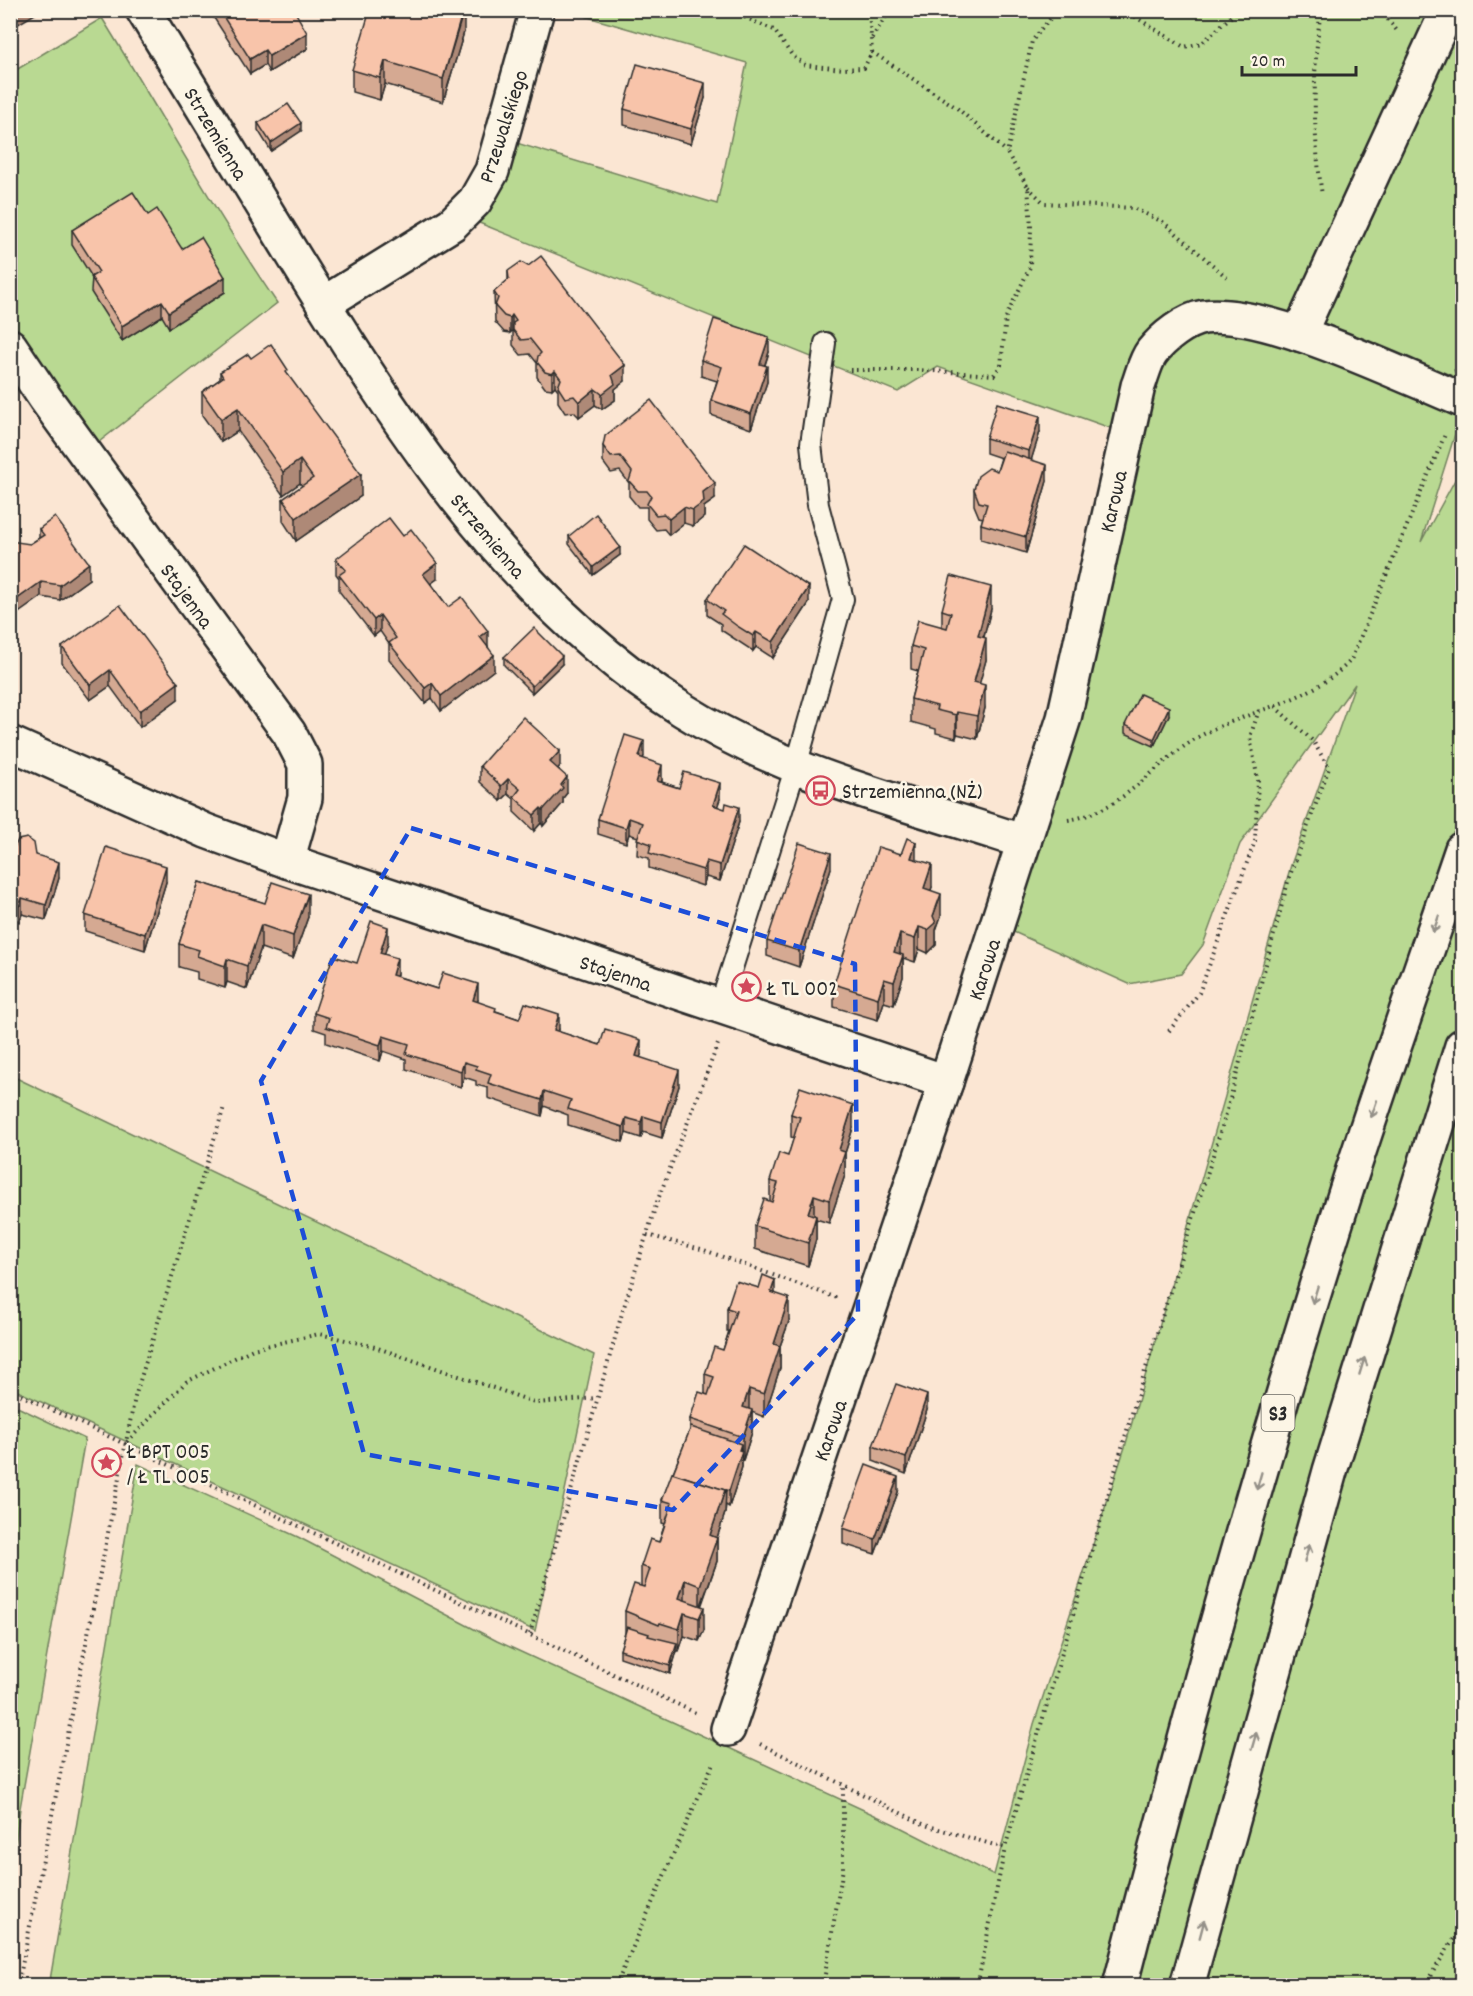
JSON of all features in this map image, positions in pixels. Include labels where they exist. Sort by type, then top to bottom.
[{"type":"main road","name":"Strzemienna","points":[[142,10],[322,304],[413,442],[519,573],[576,631],[636,678],[684,711],[736,739],[796,766],[1029,827]]},
{"type":"main road","name":"Przewalskiego","points":[[322,304],[452,224],[475,201],[492,171],[537,10]]},
{"type":"main road","points":[[1299,334],[1448,10]]},
{"type":"main road","name":"Karowa","points":[[728,1729],[946,1082],[1064,718],[1138,386],[1151,353],[1175,330],[1202,317],[1232,316],[1299,334],[1456,412]]},
{"type":"main road","name":"Stajenna","points":[[10,346],[294,743],[305,764],[305,798],[287,861]]},
{"type":"main road","name":"Stajenna","points":[[10,743],[206,831],[287,861],[946,1082]]},
{"type":"main road","name":"S3","points":[[1120,1986],[1158,1840],[1269,1444],[1349,1183],[1462,849]]},
{"type":"main road","points":[[1187,1986],[1330,1471],[1462,1046]]},
{"type":"lane","points":[[725,1008],[843,599],[818,505],[811,444],[825,343]]},
{"type":"path","points":[[728,10],[774,30],[791,54],[805,64],[843,69],[864,68],[872,52],[869,10]]},
{"type":"path","points":[[871,38],[890,10]]},
{"type":"path","points":[[1007,153],[1032,40],[1053,13],[1078,10]]},
{"type":"path","points":[[1088,10],[1129,13],[1184,47],[1203,43],[1238,10]]},
{"type":"path","points":[[1321,10],[1317,34],[1315,150],[1323,201],[1341,240]]},
{"type":"path","points":[[872,52],[957,108],[1007,153],[1028,187],[1044,202],[1133,208],[1163,222],[1234,283]]},
{"type":"path","points":[[820,372],[867,368],[994,375],[1001,365],[1006,317],[1030,267],[1031,227],[1028,187]]},
{"type":"path","points":[[1029,827],[1089,817],[1115,804],[1163,763],[1200,736],[1260,710],[1305,694],[1335,677],[1351,660],[1456,412]]},
{"type":"path","points":[[971,1986],[979,1977],[1005,1848],[1135,1404],[1226,1114],[1289,878],[1329,768],[1313,741],[1273,705]]},
{"type":"path","points":[[1169,1031],[1198,993],[1255,841],[1258,781],[1250,737],[1260,710]]},
{"type":"path","points":[[530,1634],[597,1398],[657,1202],[725,1008]]},
{"type":"path","points":[[18,1986],[135,1397],[224,1107]]},
{"type":"path","points":[[647,1235],[701,1249],[869,1310]]},
{"type":"path","points":[[126,1443],[186,1382],[253,1349],[319,1334],[372,1346],[537,1403],[597,1398]]},
{"type":"path","points":[[10,1390],[530,1634],[925,1825],[1005,1848]]},
{"type":"path","points":[[616,1986],[728,1729]]},
{"type":"path","points":[[823,1986],[843,1868],[843,1785]]},
{"type":"path","points":[[1424,1986],[1462,1926]]},
{"type":"highlighted area","points":[[411,828],[855,964],[858,1314],[673,1510],[364,1454],[261,1081]]},
{"type":"green space","points":[[567,11],[1462,11],[1462,365],[1454,370],[1462,389],[1462,412],[1421,542],[1462,467],[1462,1985],[49,1986],[138,1464],[298,1537],[497,1641],[894,1824],[994,1875],[1034,1724],[1125,1447],[1291,865],[1355,684],[1240,844],[1203,945],[1181,974],[1129,984],[996,924],[1119,431],[938,367],[898,392],[462,216],[500,138],[717,204],[747,63]]},
{"type":"green space","points":[[102,18],[277,303],[86,452],[11,364],[11,73]]},
{"type":"green space","points":[[10,1075],[594,1355],[535,1631],[11,1388]]},
{"type":"green space","points":[[11,1404],[85,1439],[20,1808],[11,1878]]},
{"type":"building","points":[[219,10],[294,10],[307,33],[269,56],[265,50],[250,59]]},
{"type":"building","points":[[370,10],[463,10],[443,79],[385,61],[380,78],[352,70]]},
{"type":"building","points":[[637,64],[705,83],[691,129],[624,109]]},
{"type":"building","points":[[288,104],[301,123],[271,143],[258,123]]},
{"type":"building","points":[[133,192],[148,215],[157,209],[182,249],[201,237],[225,277],[169,312],[162,301],[122,326],[91,277],[99,272],[72,230]]},
{"type":"building","points":[[541,256],[625,365],[612,375],[615,384],[602,394],[595,389],[579,402],[574,396],[565,398],[558,387],[561,379],[555,371],[552,374],[545,372],[537,362],[541,353],[530,339],[521,340],[513,330],[513,323],[516,321],[512,315],[510,318],[504,316],[495,306],[498,298],[494,292],[509,279],[508,271],[521,262],[528,266]]},
{"type":"building","points":[[714,319],[769,337],[760,364],[767,366],[751,414],[711,400],[722,367],[701,360]]},
{"type":"building","points":[[271,344],[288,370],[286,372],[361,474],[296,518],[283,499],[313,478],[300,460],[283,472],[238,408],[221,419],[202,392],[223,377],[220,372],[248,354],[251,358]]},
{"type":"building","points":[[651,400],[715,483],[703,492],[704,502],[693,510],[684,507],[669,519],[664,514],[656,515],[647,504],[651,496],[647,491],[638,491],[629,481],[632,472],[620,456],[611,457],[603,446],[605,436]]},
{"type":"building","points":[[997,403],[1040,416],[1029,451],[986,438]]},
{"type":"building","points":[[1004,451],[1047,465],[1026,537],[981,524],[987,504],[979,502],[974,489],[978,476],[989,468],[997,471]]},
{"type":"building","points":[[596,514],[620,547],[593,567],[569,536]]},
{"type":"building","points":[[55,517],[89,563],[60,585],[41,582],[10,604],[10,541],[30,544],[44,535],[39,529]]},
{"type":"building","points":[[389,518],[403,536],[411,529],[437,563],[423,574],[448,607],[462,597],[488,631],[480,637],[494,655],[441,696],[432,683],[425,688],[389,643],[396,638],[380,615],[374,620],[339,575],[346,570],[336,559]]},
{"type":"building","points":[[744,544],[809,587],[773,642],[756,632],[753,636],[737,626],[721,614],[724,611],[707,599]]},
{"type":"building","points":[[951,576],[991,587],[978,636],[986,638],[974,682],[985,685],[977,716],[957,712],[956,715],[936,710],[937,706],[911,699],[924,650],[911,646],[918,620],[947,628],[951,613],[942,610]]},
{"type":"building","points":[[120,605],[178,683],[140,711],[110,670],[90,685],[62,647]]},
{"type":"building","points":[[534,628],[562,656],[532,686],[504,657]]},
{"type":"building","points":[[1140,694],[1169,707],[1154,739],[1125,725]]},
{"type":"building","points":[[523,717],[560,751],[550,762],[567,777],[561,785],[563,788],[543,810],[541,808],[534,815],[514,797],[520,789],[508,779],[501,786],[480,766]]},
{"type":"building","points":[[625,735],[644,741],[639,757],[662,765],[657,781],[679,788],[684,772],[720,783],[713,805],[725,809],[726,803],[739,807],[720,865],[706,861],[703,870],[649,853],[651,844],[637,839],[643,823],[629,818],[626,828],[598,819]]},
{"type":"building","points":[[27,838],[34,843],[36,855],[59,862],[46,905],[22,898],[19,906],[10,904],[10,847],[14,848],[18,840]]},
{"type":"building","points":[[907,838],[916,842],[911,858],[932,864],[924,888],[941,894],[933,916],[936,923],[928,930],[919,927],[915,939],[900,934],[894,952],[903,955],[894,982],[884,979],[878,998],[834,984],[878,847],[901,854]]},
{"type":"building","points":[[799,843],[831,853],[799,951],[767,941]]},
{"type":"building","points":[[106,847],[166,866],[145,934],[85,915]]},
{"type":"building","points":[[199,882],[265,903],[272,882],[308,894],[293,936],[261,925],[247,966],[227,959],[225,966],[197,956],[199,950],[179,944]]},
{"type":"building","points":[[371,921],[388,927],[380,953],[397,958],[392,975],[437,989],[443,973],[478,984],[473,1000],[496,1008],[495,1011],[519,1019],[525,1003],[559,1014],[554,1030],[600,1045],[605,1029],[641,1040],[636,1056],[679,1070],[662,1122],[643,1116],[641,1122],[626,1118],[623,1127],[568,1109],[571,1100],[544,1091],[542,1100],[488,1083],[491,1074],[476,1069],[477,1066],[464,1062],[461,1071],[406,1054],[409,1044],[383,1036],[380,1045],[326,1027],[329,1018],[314,1013],[333,956],[357,963]]},
{"type":"building","points":[[800,1087],[853,1105],[839,1150],[845,1152],[829,1200],[814,1195],[808,1213],[816,1216],[808,1243],[755,1226],[764,1199],[772,1202],[778,1183],[770,1181],[779,1153],[788,1156],[800,1117],[791,1114]]},
{"type":"building","points":[[763,1275],[775,1280],[771,1292],[789,1298],[774,1344],[780,1346],[764,1394],[749,1389],[743,1407],[752,1410],[743,1437],[690,1419],[699,1392],[708,1395],[714,1377],[705,1374],[714,1347],[723,1350],[736,1311],[727,1308],[736,1281],[759,1288]]},
{"type":"building","points":[[896,1384],[927,1395],[906,1458],[873,1446]]},
{"type":"building","points":[[691,1427],[741,1444],[739,1450],[742,1451],[729,1491],[726,1490],[725,1493],[725,1490],[673,1473]]},
{"type":"building","points":[[866,1465],[898,1477],[875,1539],[843,1528]]},
{"type":"building","points":[[672,1473],[725,1490],[710,1535],[717,1538],[700,1586],[685,1580],[679,1598],[704,1607],[699,1618],[684,1613],[679,1629],[660,1623],[659,1625],[625,1611],[634,1584],[644,1587],[650,1569],[641,1566],[650,1539],[659,1542],[672,1503],[662,1500]]},
{"type":"building","points":[[627,1627],[649,1634],[648,1636],[677,1643],[670,1666],[620,1650]]},
{"type":"place","name":"Strzemienna (NŻ)","points":[[821,790]]},
{"type":"place","name":"Ł TL 002","points":[[746,987]]},
{"type":"place","name":"Ł BPT 005 / Ł TL 005","points":[[106,1463]]}]
